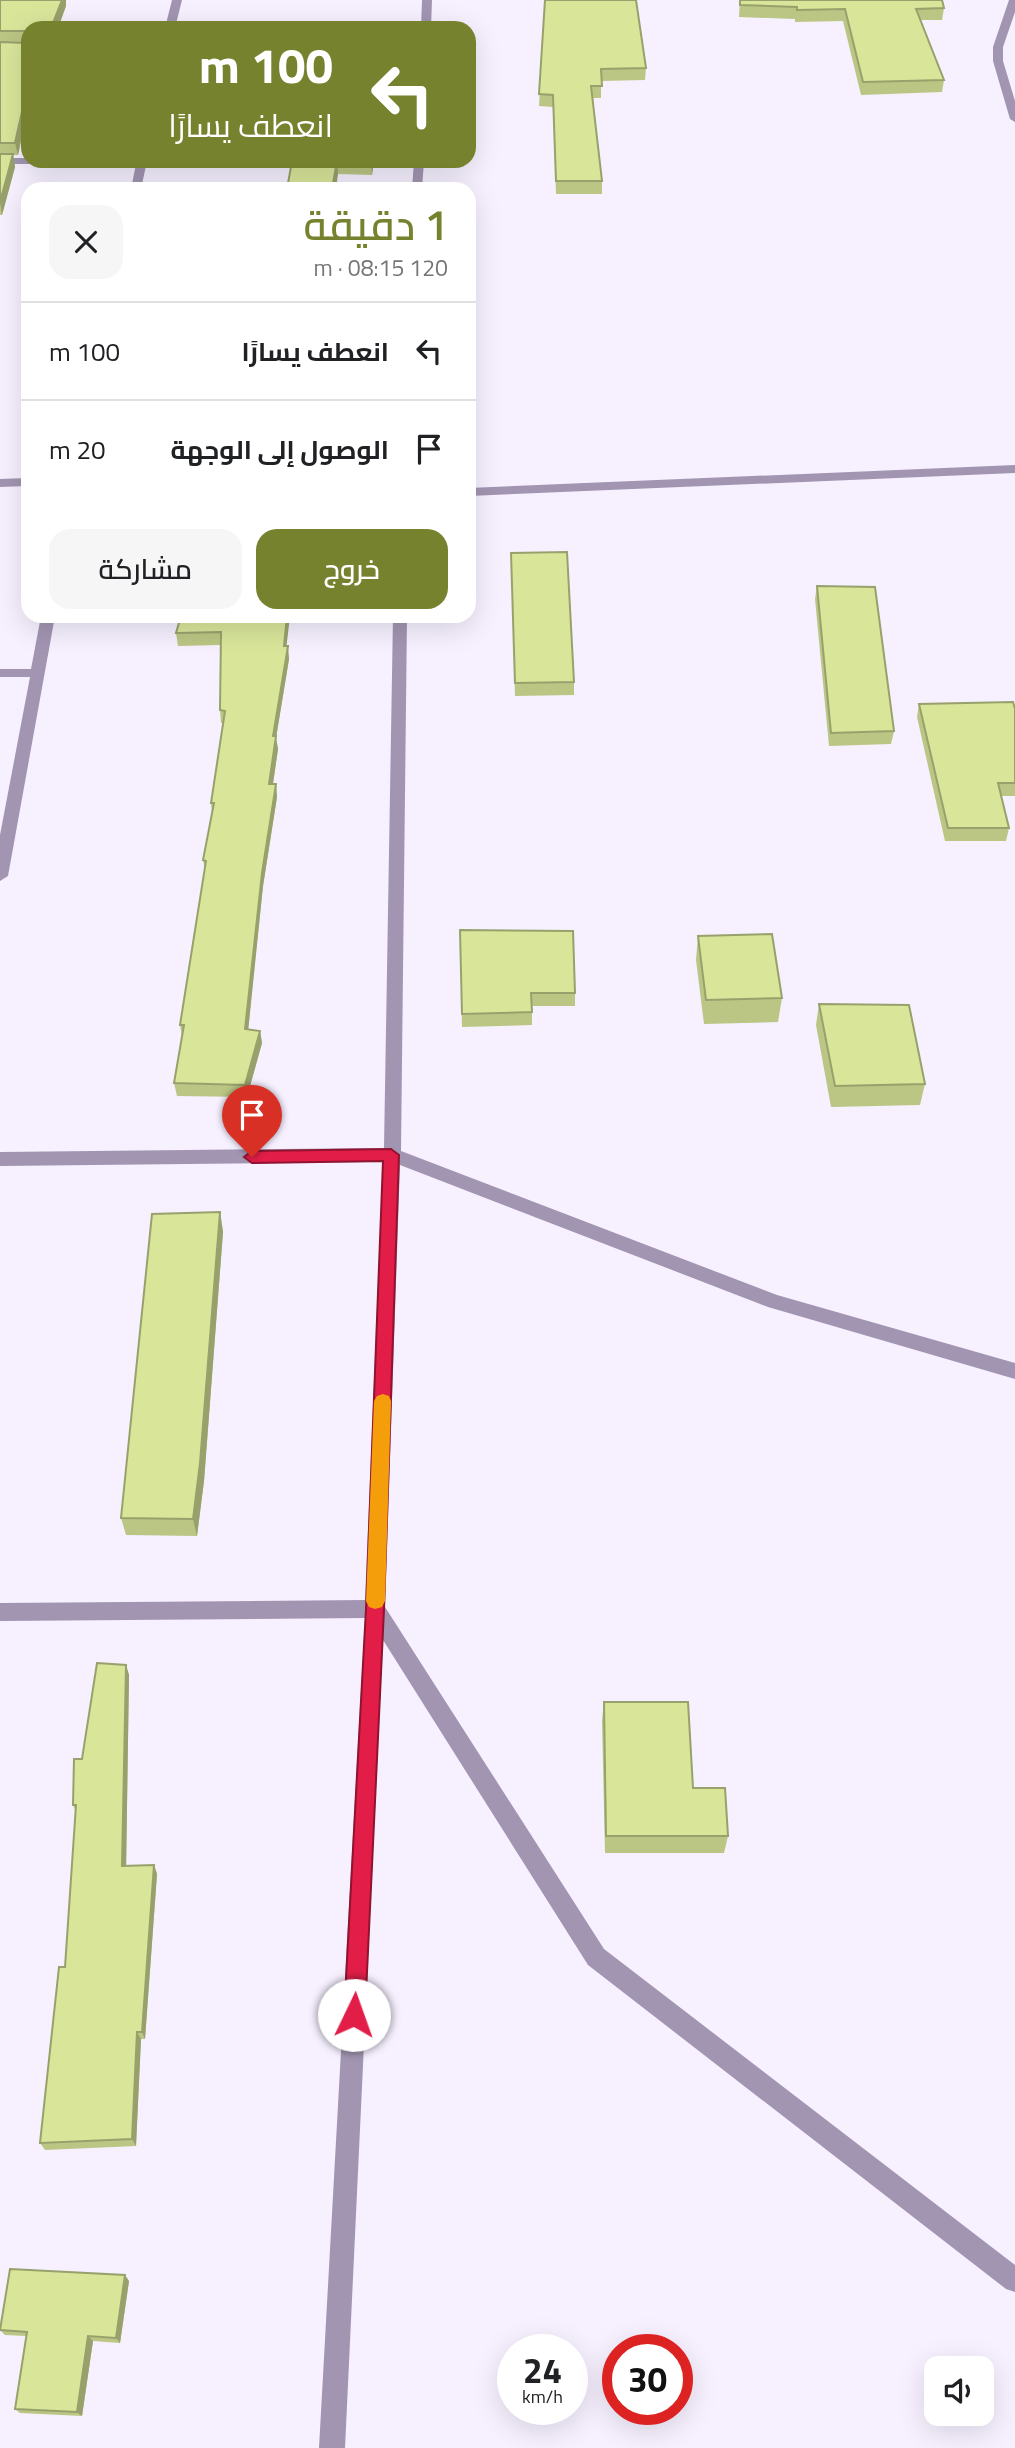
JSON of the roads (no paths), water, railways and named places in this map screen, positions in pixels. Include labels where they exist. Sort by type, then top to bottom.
[{"type":"street","points":[[172,21],[177,0]]},
{"type":"street","points":[[426,21],[427,0]]},
{"type":"street","points":[[1014,0],[1010,35],[998,47],[998,61],[1015,119]]},
{"type":"street","points":[[0,161],[21,161]]},
{"type":"street","points":[[476,492],[1015,469]]},
{"type":"street","points":[[0,482],[21,482]]},
{"type":"street","points":[[0,876],[47,623]]},
{"type":"street","points":[[332,2448],[375,1609],[391,1155],[400,623]]},
{"type":"street","points":[[0,673],[36,673]]},
{"type":"street","points":[[0,1159],[391,1155],[774,1302],[1015,1371]]},
{"type":"street","points":[[0,1612],[375,1609]]},
{"type":"street","points":[[375,1609],[596,1957],[1015,2280]]}]
